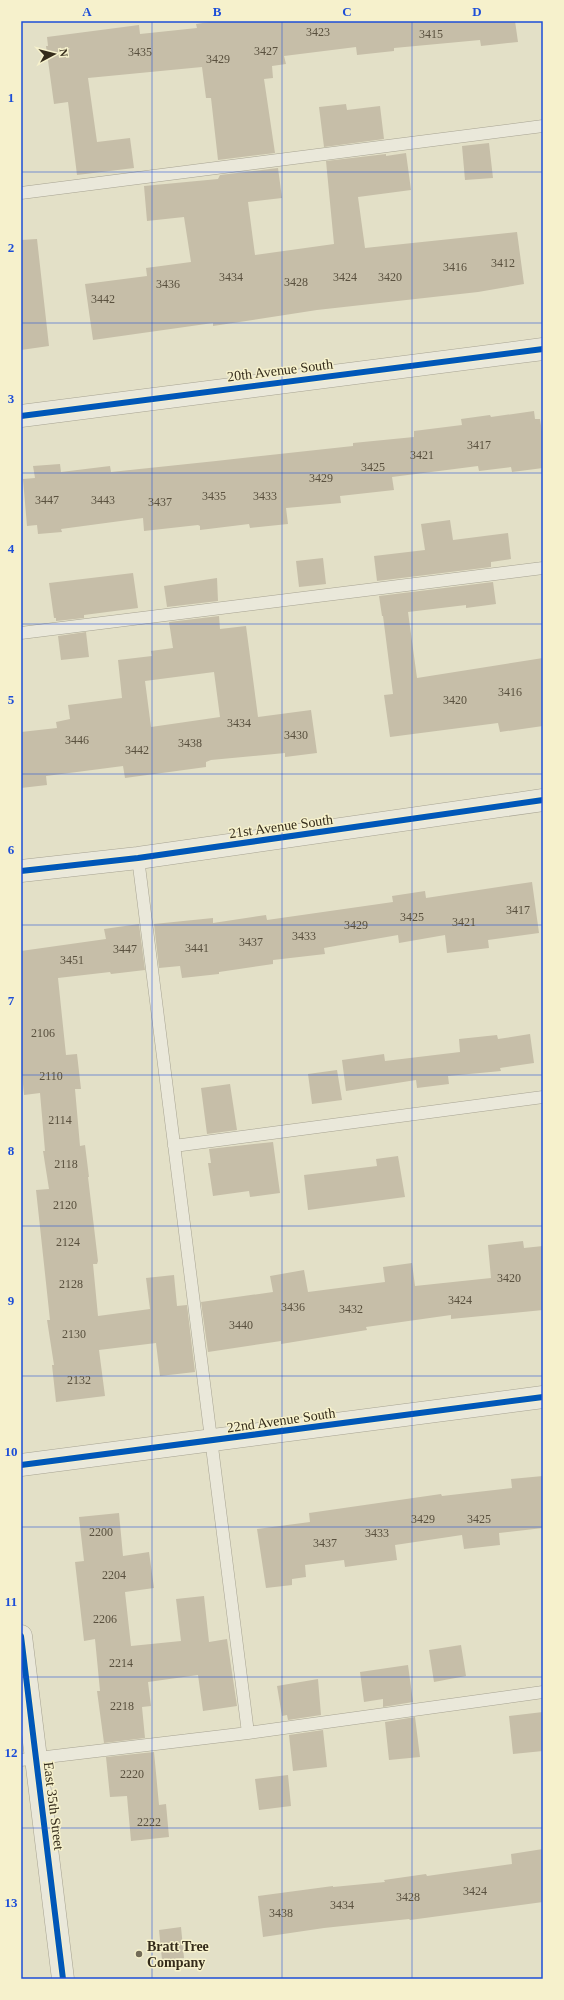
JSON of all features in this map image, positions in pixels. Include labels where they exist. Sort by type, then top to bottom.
[{"type":"street","name":"20th Avenue South","points":[[21,416],[543,349]]},
{"type":"street","name":"21st Avenue South","points":[[21,871],[138,858],[543,800]]},
{"type":"street","name":"22nd Avenue South","points":[[21,1465],[210,1442],[543,1397]]},
{"type":"street","name":"East 35th Street","points":[[21,1636],[28,1759],[63,1979]]},
{"type":"lane","points":[[21,193],[543,126]]},
{"type":"lane","points":[[21,633],[543,568]]},
{"type":"lane","points":[[138,858],[210,1442],[248,1732]]},
{"type":"lane","points":[[174,1146],[543,1097]]},
{"type":"lane","points":[[28,1759],[248,1732],[543,1692]]},
{"type":"building","points":[[216,21],[515,21],[518,42],[481,46],[480,40],[394,48],[394,51],[357,55],[356,47],[284,56],[286,64],[272,66],[273,78],[264,79],[275,153],[218,160],[211,98],[206,98],[202,67],[88,78],[97,142],[130,138],[134,168],[77,175],[68,102],[54,104],[46,46],[48,46],[47,37],[139,25],[140,34],[197,28],[196,24]]},
{"type":"building","points":[[346,104],[347,110],[380,106],[384,139],[324,147],[319,107]]},
{"type":"building","points":[[489,143],[493,178],[465,180],[462,146]]},
{"type":"building","points":[[406,153],[411,190],[358,197],[365,248],[517,232],[524,284],[478,292],[317,310],[213,326],[213,323],[93,340],[85,284],[147,276],[146,268],[191,262],[184,217],[147,221],[144,186],[218,179],[220,175],[278,168],[282,198],[248,202],[255,255],[334,244],[326,161]]},
{"type":"building","points":[[37,239],[49,346],[21,350],[21,240]]},
{"type":"building","points":[[534,411],[535,419],[540,419],[543,438],[543,468],[512,472],[511,467],[479,471],[478,466],[392,477],[394,490],[340,496],[341,503],[286,508],[288,524],[250,528],[249,524],[200,530],[200,526],[198,525],[144,531],[143,518],[61,529],[62,532],[38,534],[37,525],[27,526],[23,479],[35,478],[33,466],[60,464],[61,472],[110,466],[111,472],[353,446],[353,443],[414,437],[414,431],[462,425],[461,419],[490,415],[491,417]]},
{"type":"building","points":[[450,520],[453,540],[508,533],[511,559],[491,562],[491,567],[377,581],[374,556],[425,550],[421,524]]},
{"type":"building","points":[[323,558],[326,584],[299,587],[296,561]]},
{"type":"building","points":[[133,573],[138,608],[84,615],[84,618],[56,621],[56,618],[54,618],[49,583]]},
{"type":"building","points":[[217,578],[218,601],[167,607],[164,586]]},
{"type":"building","points":[[493,582],[496,604],[466,608],[466,605],[408,612],[417,678],[543,658],[543,726],[500,732],[498,723],[390,737],[384,695],[393,694],[379,596]]},
{"type":"building","points":[[219,616],[220,629],[246,626],[258,717],[311,710],[317,753],[285,757],[285,753],[211,760],[206,762],[206,767],[125,778],[123,766],[46,776],[47,785],[21,788],[21,732],[57,728],[56,722],[70,719],[68,705],[122,698],[118,660],[152,656],[151,651],[173,648],[169,622]],"holes":[[[214,672],[220,717],[151,727],[145,681]]]},
{"type":"building","points":[[86,632],[89,657],[61,660],[58,636]]},
{"type":"building","points":[[532,882],[539,933],[488,940],[489,948],[447,953],[445,935],[399,943],[398,935],[324,948],[325,954],[273,960],[273,964],[219,972],[219,974],[182,978],[180,966],[159,968],[154,924],[213,918],[213,923],[266,915],[267,920],[393,902],[392,896],[425,891],[426,898]]},
{"type":"building","points":[[139,924],[145,970],[111,974],[110,972],[58,978],[66,1055],[77,1054],[81,1089],[75,1089],[80,1146],[85,1145],[98,1261],[97,1264],[93,1264],[98,1316],[150,1309],[146,1278],[174,1275],[177,1306],[187,1305],[195,1372],[160,1376],[156,1343],[99,1350],[105,1396],[56,1402],[52,1365],[54,1365],[47,1320],[50,1320],[36,1190],[49,1189],[43,1151],[45,1151],[40,1093],[24,1095],[21,1062],[21,951],[106,939],[104,929]]},
{"type":"building","points":[[530,1034],[534,1063],[500,1068],[501,1071],[448,1076],[449,1084],[417,1088],[416,1080],[346,1091],[342,1060],[384,1054],[385,1061],[460,1052],[459,1039],[497,1035],[498,1039]]},
{"type":"building","points":[[337,1070],[342,1100],[312,1104],[308,1074]]},
{"type":"building","points":[[230,1084],[237,1130],[207,1134],[201,1088]]},
{"type":"building","points":[[273,1142],[280,1193],[250,1197],[249,1191],[213,1196],[208,1163],[211,1163],[209,1149]]},
{"type":"building","points":[[398,1156],[405,1197],[308,1210],[304,1175],[377,1166],[376,1159]]},
{"type":"building","points":[[523,1241],[524,1248],[543,1246],[543,1310],[451,1319],[451,1315],[366,1327],[367,1330],[281,1344],[281,1341],[208,1352],[201,1302],[273,1292],[270,1276],[304,1270],[308,1292],[385,1282],[383,1267],[412,1263],[415,1286],[491,1278],[488,1245]]},
{"type":"building","points":[[543,1476],[543,1528],[499,1533],[500,1545],[464,1549],[462,1535],[395,1545],[397,1560],[345,1567],[344,1560],[305,1565],[306,1577],[292,1579],[292,1585],[266,1588],[257,1529],[310,1522],[309,1513],[441,1494],[442,1496],[512,1488],[511,1479]]},
{"type":"building","points":[[119,1513],[123,1556],[149,1552],[154,1588],[125,1592],[131,1646],[181,1641],[176,1599],[204,1596],[209,1642],[227,1639],[237,1706],[203,1711],[198,1675],[148,1682],[151,1706],[142,1707],[145,1738],[104,1743],[97,1691],[100,1691],[95,1639],[84,1641],[75,1562],[84,1561],[79,1517]]},
{"type":"building","points":[[461,1645],[466,1676],[434,1682],[429,1650]]},
{"type":"building","points":[[408,1665],[413,1702],[383,1707],[383,1699],[364,1702],[360,1672]]},
{"type":"building","points":[[318,1679],[321,1715],[288,1720],[287,1715],[282,1716],[277,1686]]},
{"type":"building","points":[[543,1712],[543,1751],[513,1754],[509,1716]]},
{"type":"building","points":[[415,1717],[420,1757],[389,1760],[385,1722]]},
{"type":"building","points":[[323,1730],[327,1767],[293,1771],[289,1735]]},
{"type":"building","points":[[154,1752],[159,1805],[166,1804],[169,1837],[131,1841],[127,1796],[110,1797],[106,1757]]},
{"type":"building","points":[[288,1775],[291,1806],[259,1810],[255,1779]]},
{"type":"building","points":[[543,1849],[543,1902],[410,1920],[324,1928],[263,1937],[258,1896],[333,1886],[385,1882],[384,1880],[426,1874],[427,1876],[512,1864],[511,1854]]},
{"type":"building","points":[[181,1927],[184,1958],[162,1960],[159,1930]]},
{"type":"cycle path","points":[[21,416],[543,349]]},
{"type":"cycle path","points":[[21,871],[138,858],[543,800]]},
{"type":"cycle path","points":[[21,1465],[543,1397]]},
{"type":"cycle path","points":[[21,1636],[63,1979]]},
{"type":"place","name":"Bratt Tree Company","points":[[139,1954]]}]
